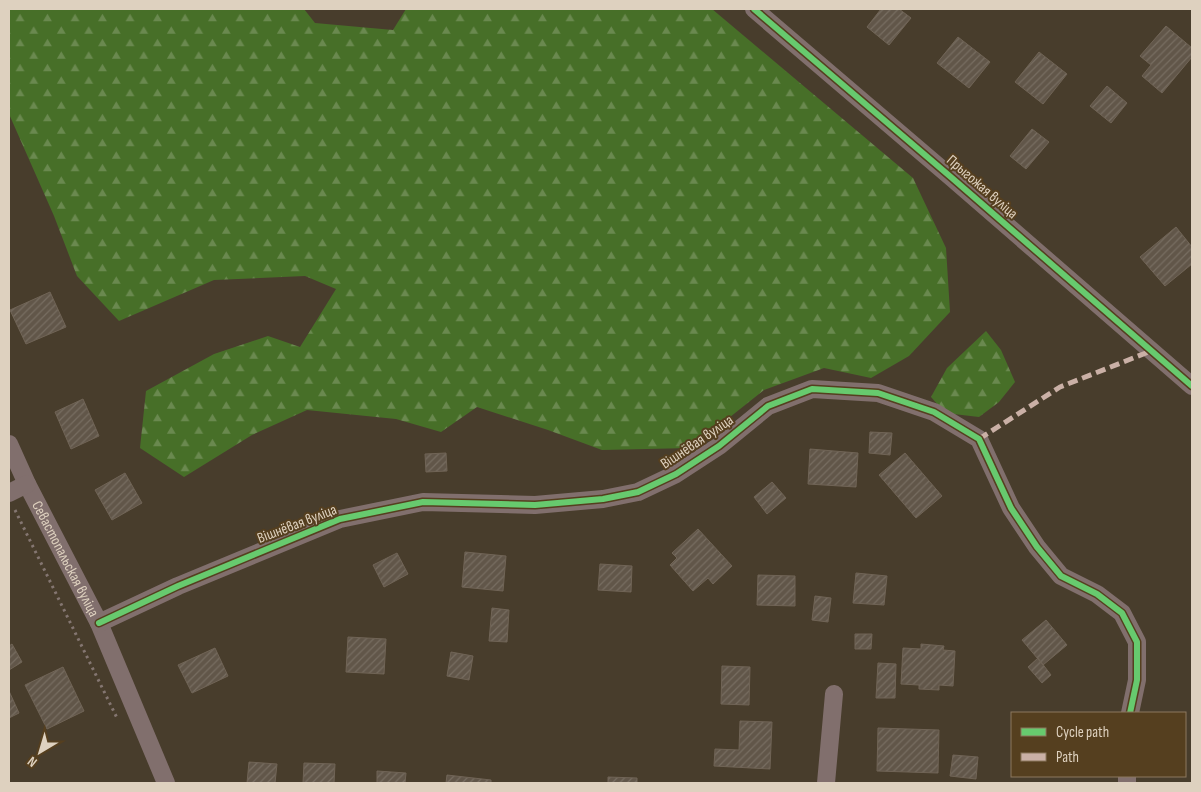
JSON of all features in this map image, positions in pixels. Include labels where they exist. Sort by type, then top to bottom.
[{"type":"street","name":"Прыгожая вуліца","points":[[754,9],[1192,386]]},
{"type":"street","name":"Вішнёвая вуліца","points":[[99,623],[178,586],[340,519],[423,502],[535,505],[602,499],[638,492],[676,474],[719,446],[768,406],[812,389],[878,393],[934,412],[979,439],[1012,508],[1038,547],[1061,576],[1097,594],[1122,613],[1136,642],[1137,680],[1130,712]]},
{"type":"street","name":"Севастопальская вуліца","points":[[9,444],[99,623],[166,783]]},
{"type":"street","points":[[10,493],[28,484]]},
{"type":"street","points":[[826,783],[834,694]]},
{"type":"path","points":[[10,493],[16,513],[119,722]]},
{"type":"green space","points":[[9,9],[304,9],[315,23],[393,30],[406,9],[712,9],[913,178],[946,248],[950,312],[909,356],[871,378],[824,368],[764,390],[691,448],[602,450],[477,407],[441,432],[396,419],[307,410],[252,435],[184,477],[140,448],[146,391],[214,354],[268,336],[300,347],[336,289],[305,276],[214,280],[119,321],[77,276],[54,216],[9,114]]},
{"type":"green space","points":[[986,331],[1001,350],[1015,382],[999,402],[979,417],[945,413],[931,397],[947,368]]},
{"type":"building","points":[[881,9],[899,9],[911,18],[889,45],[867,27]]},
{"type":"building","points":[[1166,26],[1192,48],[1192,57],[1162,93],[1142,76],[1151,65],[1140,56]]},
{"type":"building","points":[[958,37],[990,62],[969,88],[937,63]]},
{"type":"building","points":[[1039,52],[1067,74],[1043,104],[1015,82]]},
{"type":"building","points":[[1107,86],[1127,103],[1111,123],[1090,106]]},
{"type":"building","points":[[1032,129],[1049,142],[1026,169],[1010,156]]},
{"type":"building","points":[[1176,227],[1192,247],[1192,264],[1165,286],[1140,257]]},
{"type":"building","points":[[50,292],[66,327],[26,344],[10,310]]},
{"type":"building","points":[[83,399],[99,436],[71,449],[55,412]]},
{"type":"building","points":[[870,432],[892,433],[890,455],[869,453]]},
{"type":"building","points":[[810,449],[858,453],[856,487],[808,484]]},
{"type":"building","points":[[446,453],[447,471],[426,472],[425,454]]},
{"type":"building","points":[[905,453],[942,496],[916,518],[879,475]]},
{"type":"building","points":[[125,473],[142,503],[112,520],[95,490]]},
{"type":"building","points":[[772,482],[786,498],[767,514],[754,497]]},
{"type":"building","points":[[698,529],[732,566],[713,584],[708,578],[693,591],[670,565],[677,558],[672,553]]},
{"type":"building","points":[[465,552],[506,556],[503,591],[462,587]]},
{"type":"building","points":[[397,553],[408,574],[384,587],[373,565]]},
{"type":"building","points":[[600,564],[632,566],[631,592],[598,590]]},
{"type":"building","points":[[856,573],[887,576],[884,605],[853,603]]},
{"type":"building","points":[[758,575],[795,576],[795,606],[757,605]]},
{"type":"building","points":[[815,596],[831,598],[828,622],[812,620]]},
{"type":"building","points":[[492,608],[509,610],[507,642],[489,641]]},
{"type":"building","points":[[1046,620],[1067,645],[1043,665],[1022,640]]},
{"type":"building","points":[[855,634],[872,634],[871,649],[855,649]]},
{"type":"building","points":[[348,637],[386,639],[384,674],[346,672]]},
{"type":"building","points":[[12,644],[22,662],[9,670],[9,646]]},
{"type":"building","points":[[921,644],[944,646],[943,650],[955,651],[953,686],[939,685],[939,690],[919,689],[919,685],[901,684],[903,648],[921,649]]},
{"type":"building","points":[[215,648],[228,676],[192,693],[178,665]]},
{"type":"building","points":[[451,652],[473,656],[469,680],[447,676]]},
{"type":"building","points":[[1038,658],[1051,675],[1042,683],[1028,667]]},
{"type":"building","points":[[878,663],[896,664],[895,698],[876,698]]},
{"type":"building","points":[[722,666],[750,667],[749,705],[721,704]]},
{"type":"building","points":[[63,667],[84,711],[47,729],[25,685]]},
{"type":"building","points":[[9,691],[19,713],[9,718]]},
{"type":"building","points":[[740,721],[772,722],[770,769],[714,766],[715,749],[739,750]]},
{"type":"building","points":[[878,728],[939,730],[938,773],[877,771]]},
{"type":"building","points":[[953,755],[978,757],[976,779],[950,776]]},
{"type":"building","points":[[249,762],[277,764],[275,783],[247,783]]},
{"type":"building","points":[[304,763],[335,764],[334,783],[303,783]]},
{"type":"building","points":[[377,771],[406,773],[405,783],[377,783]]},
{"type":"building","points":[[447,775],[491,780],[491,783],[446,783]]},
{"type":"building","points":[[608,777],[637,778],[637,783],[608,783]]},
{"type":"marked path","points":[[979,439],[1060,387],[1151,351]]},
{"type":"cycle path","points":[[754,9],[1192,386]]},
{"type":"cycle path","points":[[99,623],[178,586],[340,519],[423,502],[535,505],[603,499],[638,492],[676,474],[719,446],[768,406],[812,389],[878,393],[934,412],[979,439],[1011,508],[1037,547],[1061,576],[1097,594],[1122,613],[1137,642],[1137,680],[1130,712]]}]
